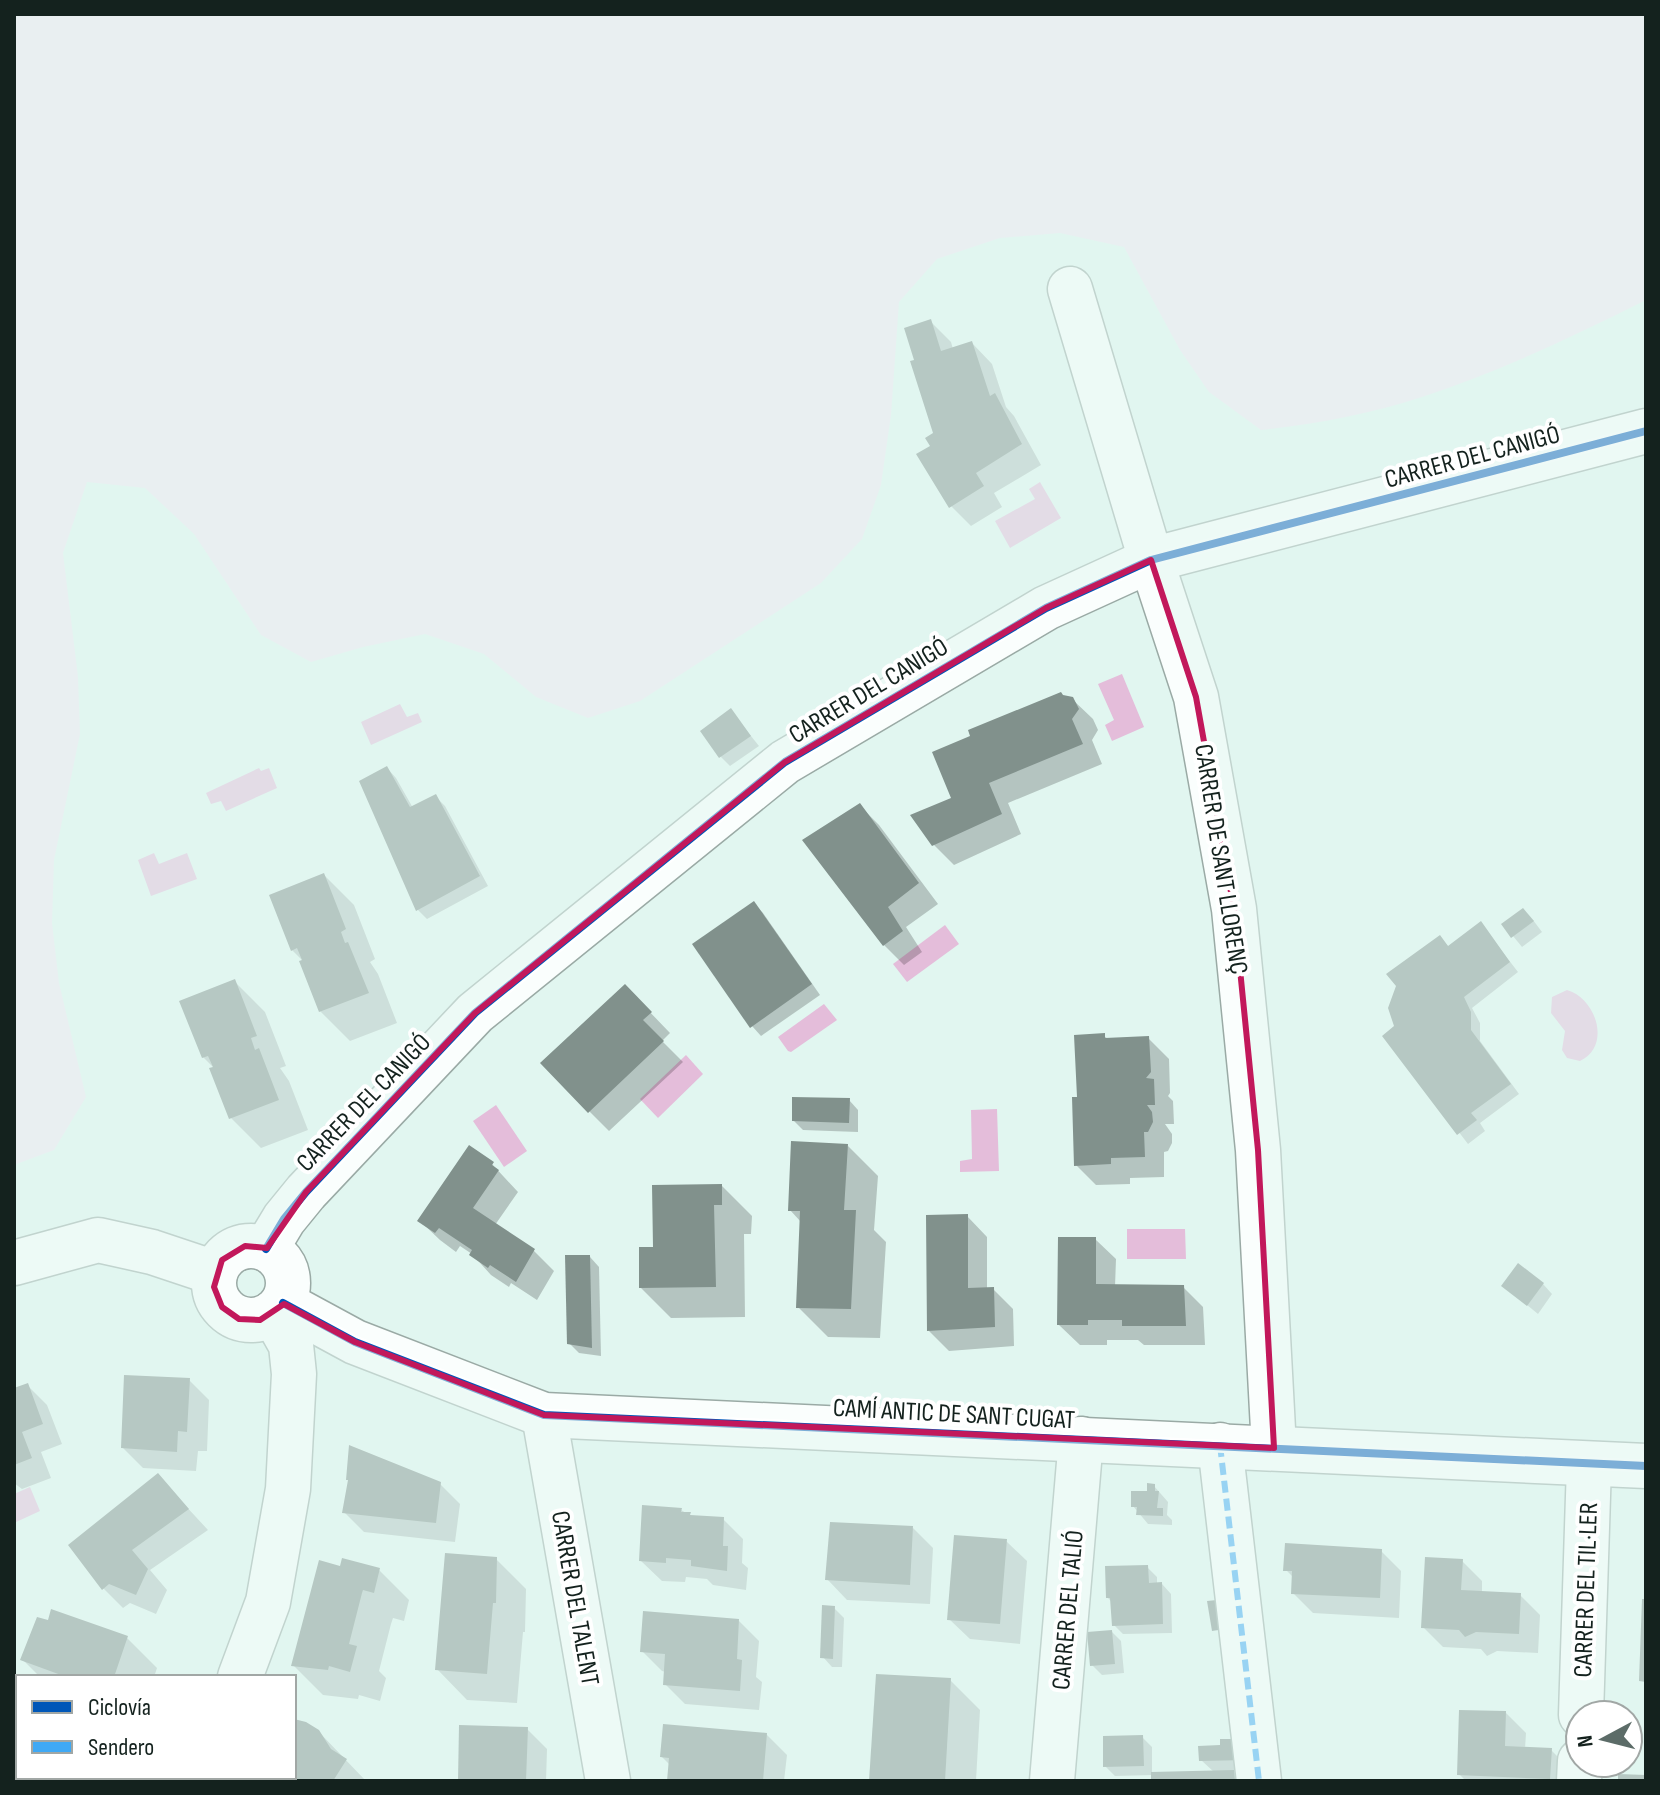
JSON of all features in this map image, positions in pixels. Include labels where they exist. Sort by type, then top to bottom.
[{"type":"street","name":"CARRER DE SANT LLORENÇ","points":[[1070,289],[1151,560],[1196,697],[1234,909],[1258,1150],[1274,1448]]},
{"type":"street","name":"CARRER DEL CANIGÓ","points":[[266,1249],[284,1219],[306,1192],[475,1013],[785,762],[1046,608],[1151,560],[1646,431]]},
{"type":"street","points":[[14,1263],[98,1240],[152,1252],[215,1273]]},
{"type":"street","points":[[253,1245],[266,1249],[278,1257],[288,1276],[288,1290],[278,1308],[260,1320],[246,1320],[227,1312],[215,1294],[215,1273],[222,1260],[232,1251],[253,1245]]},
{"type":"street","points":[[241,1675],[268,1602],[288,1489],[294,1374],[291,1345],[278,1308]]},
{"type":"street","name":"CAMÍ ANTIC DE SANT CUGAT","points":[[278,1308],[355,1342],[544,1415],[1646,1466]]},
{"type":"street","name":"CARRER DEL TALENT","points":[[544,1415],[608,1781]]},
{"type":"street","name":"CARRER DEL TALIÓ","points":[[1052,1781],[1081,1439]]},
{"type":"street","points":[[1220,1445],[1259,1781]]},
{"type":"street","name":"CARRER DEL TIL·LER","points":[[1582,1699],[1589,1465]]},
{"type":"highlighted area","points":[[1151,560],[1196,697],[1234,909],[1258,1150],[1274,1448],[544,1415],[355,1342],[284,1304],[260,1320],[239,1319],[222,1307],[214,1287],[222,1260],[245,1246],[267,1248],[306,1192],[475,1013],[785,762],[1046,608]]},
{"type":"shaded area","points":[[14,14],[1646,14],[1646,300],[1508,365],[1422,397],[1343,418],[1261,430],[1209,392],[1180,350],[1124,247],[1060,233],[1000,238],[937,259],[899,302],[891,415],[881,485],[862,539],[821,583],[640,701],[588,718],[536,697],[484,654],[425,634],[311,662],[261,635],[194,534],[145,488],[87,482],[63,553],[78,677],[80,734],[54,860],[52,923],[59,983],[86,1097],[54,1150],[14,1165]]},
{"type":"shaded area","points":[[1040,482],[1061,518],[1010,548],[995,521],[1035,499],[1029,489]]},
{"type":"shaded area","points":[[1122,674],[1144,727],[1112,741],[1105,725],[1114,720],[1098,684]]},
{"type":"shaded area","points":[[400,704],[407,717],[418,713],[422,722],[371,745],[361,722]]},
{"type":"shaded area","points":[[259,768],[261,771],[269,768],[277,788],[226,811],[221,801],[211,804],[206,793]]},
{"type":"shaded area","points":[[154,853],[159,864],[187,853],[197,879],[151,896],[138,860]]},
{"type":"shaded area","points":[[945,925],[959,944],[907,982],[893,964]]},
{"type":"shaded area","points":[[1567,990],[1586,1002],[1596,1023],[1596,1045],[1580,1061],[1567,1058],[1562,1050],[1565,1031],[1551,1013],[1552,997]]},
{"type":"shaded area","points":[[824,1004],[837,1020],[791,1052],[788,1051],[778,1037]]},
{"type":"shaded area","points":[[686,1055],[703,1074],[658,1118],[640,1099]]},
{"type":"shaded area","points":[[496,1105],[527,1151],[504,1167],[473,1121]]},
{"type":"shaded area","points":[[997,1109],[999,1171],[960,1172],[960,1161],[972,1159],[971,1110]]},
{"type":"shaded area","points":[[1127,1229],[1185,1229],[1186,1259],[1127,1259]]},
{"type":"shaded area","points":[[30,1487],[40,1511],[14,1523],[14,1494]]},
{"type":"building","points":[[931,319],[941,351],[972,341],[990,396],[995,393],[1022,444],[976,473],[984,486],[949,508],[916,454],[930,446],[925,438],[933,433],[910,361],[914,360],[904,328]]},
{"type":"building","points":[[1061,692],[1073,697],[1079,709],[1072,719],[1083,744],[989,783],[1002,814],[932,846],[910,815],[951,798],[932,752],[970,736],[968,730]]},
{"type":"building","points":[[731,708],[751,736],[719,758],[700,731]]},
{"type":"building","points":[[387,766],[410,807],[436,794],[480,876],[416,911],[359,781]]},
{"type":"building","points":[[860,803],[919,883],[888,907],[903,931],[883,946],[802,840]]},
{"type":"building","points":[[324,873],[346,929],[341,932],[345,943],[348,942],[369,993],[319,1012],[297,948],[291,951],[269,895]]},
{"type":"building","points":[[754,901],[812,984],[750,1028],[692,944]]},
{"type":"building","points":[[1523,908],[1534,921],[1511,938],[1501,924]]},
{"type":"building","points":[[1481,921],[1510,962],[1464,997],[1471,1012],[1471,1030],[1511,1084],[1471,1113],[1477,1120],[1457,1135],[1382,1036],[1394,1026],[1388,1008],[1396,986],[1386,974],[1440,935],[1448,946]]},
{"type":"building","points":[[235,979],[257,1036],[251,1038],[255,1050],[259,1048],[279,1100],[229,1119],[209,1068],[213,1067],[208,1056],[202,1058],[179,1001]]},
{"type":"building","points":[[625,984],[652,1012],[643,1020],[664,1041],[588,1113],[540,1063]]},
{"type":"building","points":[[1105,1033],[1105,1038],[1149,1036],[1151,1072],[1146,1078],[1154,1079],[1155,1105],[1147,1105],[1153,1122],[1148,1132],[1144,1132],[1145,1157],[1111,1158],[1111,1164],[1074,1166],[1072,1097],[1077,1097],[1074,1035]]},
{"type":"building","points":[[792,1097],[850,1098],[849,1123],[792,1121]]},
{"type":"building","points":[[791,1141],[848,1144],[844,1210],[856,1210],[851,1309],[796,1308],[800,1211],[788,1211]]},
{"type":"building","points":[[469,1145],[494,1162],[492,1165],[499,1170],[473,1208],[535,1249],[516,1282],[469,1255],[472,1250],[439,1228],[435,1233],[417,1221]]},
{"type":"building","points":[[722,1184],[722,1205],[714,1205],[716,1287],[639,1288],[639,1247],[653,1247],[652,1185]]},
{"type":"building","points":[[968,1214],[968,1288],[994,1287],[995,1327],[927,1331],[926,1215]]},
{"type":"building","points":[[1058,1237],[1096,1237],[1096,1284],[1184,1285],[1186,1326],[1122,1326],[1122,1320],[1088,1320],[1088,1325],[1057,1325]]},
{"type":"building","points":[[565,1255],[590,1255],[592,1348],[567,1344]]},
{"type":"building","points":[[1518,1263],[1544,1283],[1527,1306],[1501,1286]]},
{"type":"building","points":[[124,1375],[190,1378],[187,1432],[178,1431],[177,1452],[121,1448]]},
{"type":"building","points":[[28,1383],[43,1424],[22,1432],[32,1458],[14,1465],[14,1388]]},
{"type":"building","points":[[349,1445],[441,1482],[436,1523],[342,1513],[348,1480]]},
{"type":"building","points":[[158,1473],[189,1509],[132,1550],[148,1569],[136,1595],[109,1584],[102,1590],[68,1545]]},
{"type":"building","points":[[1147,1483],[1155,1484],[1155,1491],[1159,1491],[1157,1508],[1163,1508],[1163,1516],[1136,1515],[1137,1507],[1131,1507],[1131,1491],[1147,1491]]},
{"type":"building","points":[[642,1505],[682,1508],[681,1512],[691,1512],[690,1515],[724,1517],[723,1546],[728,1546],[727,1571],[691,1566],[691,1560],[666,1558],[666,1563],[639,1561]]},
{"type":"building","points":[[830,1522],[913,1526],[910,1585],[825,1580]]},
{"type":"building","points":[[954,1535],[1007,1539],[1000,1624],[947,1620]]},
{"type":"building","points":[[1285,1543],[1382,1549],[1380,1598],[1291,1594],[1292,1571],[1283,1571]]},
{"type":"building","points":[[445,1553],[497,1557],[496,1603],[493,1603],[487,1674],[435,1670]]},
{"type":"building","points":[[1425,1557],[1463,1559],[1461,1590],[1521,1593],[1519,1634],[1476,1632],[1465,1637],[1459,1630],[1421,1628]]},
{"type":"building","points":[[342,1558],[380,1568],[374,1593],[363,1590],[362,1593],[349,1644],[357,1646],[350,1672],[329,1666],[328,1670],[291,1666],[319,1560],[340,1566]]},
{"type":"building","points":[[1148,1565],[1149,1583],[1162,1582],[1163,1624],[1112,1626],[1110,1598],[1106,1598],[1105,1566]]},
{"type":"building","points":[[1227,1599],[1231,1628],[1212,1631],[1207,1601]]},
{"type":"building","points":[[1642,1599],[1646,1599],[1646,1682],[1639,1681]]},
{"type":"building","points":[[822,1605],[835,1606],[833,1659],[820,1658]]},
{"type":"building","points":[[51,1609],[128,1636],[115,1675],[61,1675],[20,1660],[37,1617],[48,1620]]},
{"type":"building","points":[[643,1611],[739,1619],[737,1659],[742,1660],[740,1691],[663,1685],[665,1654],[640,1652]]},
{"type":"building","points":[[1112,1630],[1115,1664],[1090,1666],[1087,1632]]},
{"type":"building","points":[[876,1674],[951,1678],[945,1781],[869,1781]]},
{"type":"building","points":[[1459,1710],[1506,1711],[1505,1746],[1552,1748],[1550,1779],[1457,1775]]},
{"type":"building","points":[[296,1720],[319,1730],[331,1749],[347,1759],[333,1781],[239,1781],[296,1779]]},
{"type":"building","points":[[663,1724],[767,1733],[763,1781],[667,1781],[669,1758],[660,1757]]},
{"type":"building","points":[[16,1725],[16,1779],[75,1781],[14,1781]]},
{"type":"building","points":[[459,1725],[528,1727],[526,1781],[458,1781]]},
{"type":"building","points":[[1143,1735],[1144,1766],[1103,1767],[1103,1736]]},
{"type":"building","points":[[1220,1739],[1245,1739],[1247,1760],[1199,1761],[1198,1746],[1220,1745]]},
{"type":"building","points":[[1234,1770],[1235,1781],[1151,1781],[1151,1772]]},
{"type":"building","points":[[1646,1775],[1646,1781],[1618,1781],[1644,1779]]},
{"type":"marked path","points":[[1220,1445],[1259,1781]]},
{"type":"cycle path","points":[[266,1249],[284,1219],[306,1192],[475,1013],[785,762],[1046,608],[1151,560],[1646,431]]},
{"type":"cycle path","points":[[283,1303],[355,1342],[544,1415],[1646,1466]]}]
